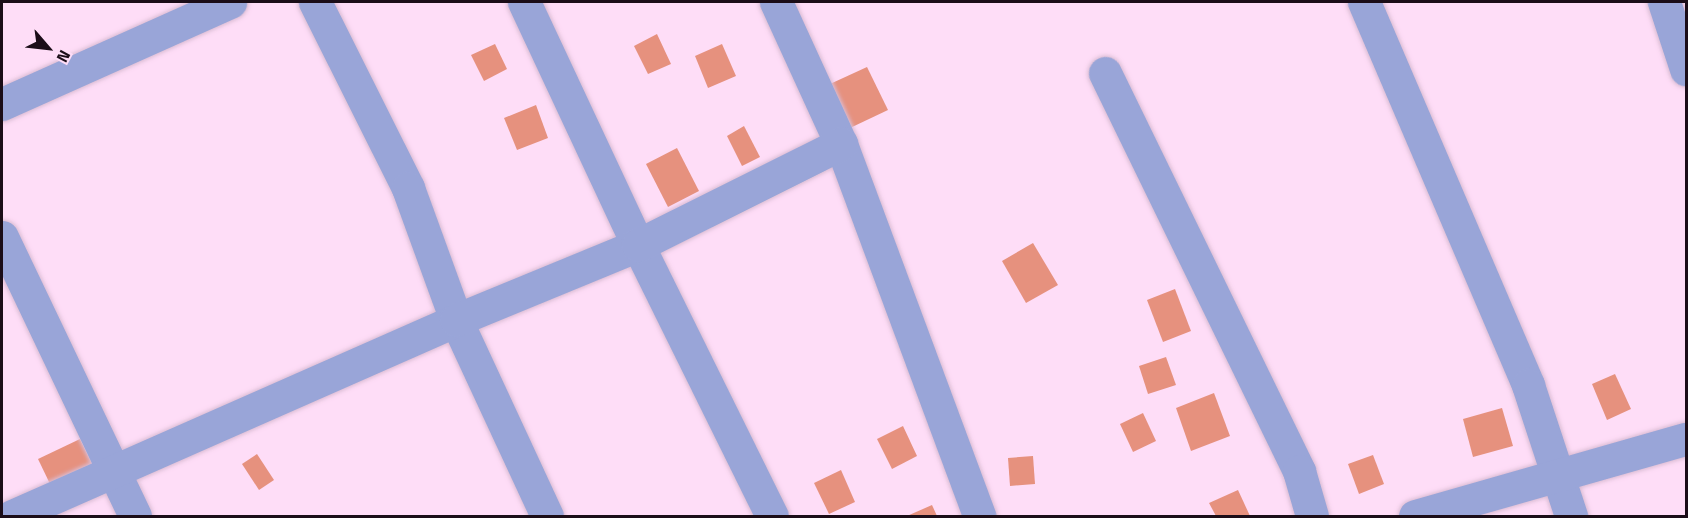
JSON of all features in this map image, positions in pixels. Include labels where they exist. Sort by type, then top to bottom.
[{"type":"street","points":[[2,104],[230,2]]},
{"type":"street","points":[[315,2],[408,188],[456,320],[547,516]]},
{"type":"street","points":[[524,2],[638,244],[772,516]]},
{"type":"street","points":[[776,2],[841,144],[979,516]]},
{"type":"street","points":[[1364,2],[1528,385],[1571,516]]},
{"type":"street","points":[[1664,2],[1686,69]]},
{"type":"street","points":[[1105,73],[1299,471],[1312,516]]},
{"type":"street","points":[[12,516],[456,320],[638,244],[841,144]]},
{"type":"street","points":[[2,237],[135,516]]},
{"type":"street","points":[[1415,516],[1686,439]]},
{"type":"building","points":[[657,34],[671,64],[648,74],[634,46]]},
{"type":"building","points":[[495,44],[507,69],[484,81],[471,55]]},
{"type":"building","points":[[722,44],[736,76],[708,88],[695,56]]},
{"type":"building","points":[[867,67],[888,110],[850,128],[830,84]]},
{"type":"building","points":[[536,105],[548,138],[517,150],[504,118]]},
{"type":"building","points":[[744,126],[760,157],[742,166],[727,136]]},
{"type":"building","points":[[677,148],[699,191],[668,207],[646,164]]},
{"type":"building","points":[[1033,243],[1058,285],[1026,303],[1002,261]]},
{"type":"building","points":[[1175,289],[1191,331],[1163,342],[1147,300]]},
{"type":"building","points":[[1166,357],[1176,385],[1148,394],[1139,366]]},
{"type":"building","points":[[1615,374],[1631,409],[1607,420],[1592,384]]},
{"type":"building","points":[[1214,393],[1230,436],[1191,451],[1176,408]]},
{"type":"building","points":[[1502,408],[1513,446],[1473,457],[1463,419]]},
{"type":"building","points":[[1143,413],[1156,441],[1133,452],[1120,424]]},
{"type":"building","points":[[903,426],[917,456],[892,469],[877,439]]},
{"type":"building","points":[[80,439],[93,466],[51,486],[38,459]]},
{"type":"building","points":[[257,454],[274,480],[259,490],[242,464]]},
{"type":"building","points":[[1373,455],[1384,484],[1359,494],[1348,464]]},
{"type":"building","points":[[1033,456],[1035,484],[1010,486],[1008,458]]},
{"type":"building","points":[[841,470],[855,502],[829,514],[814,483]]},
{"type":"building","points":[[1238,490],[1250,516],[1216,516],[1209,503]]},
{"type":"building","points":[[932,505],[937,516],[907,516]]}]
